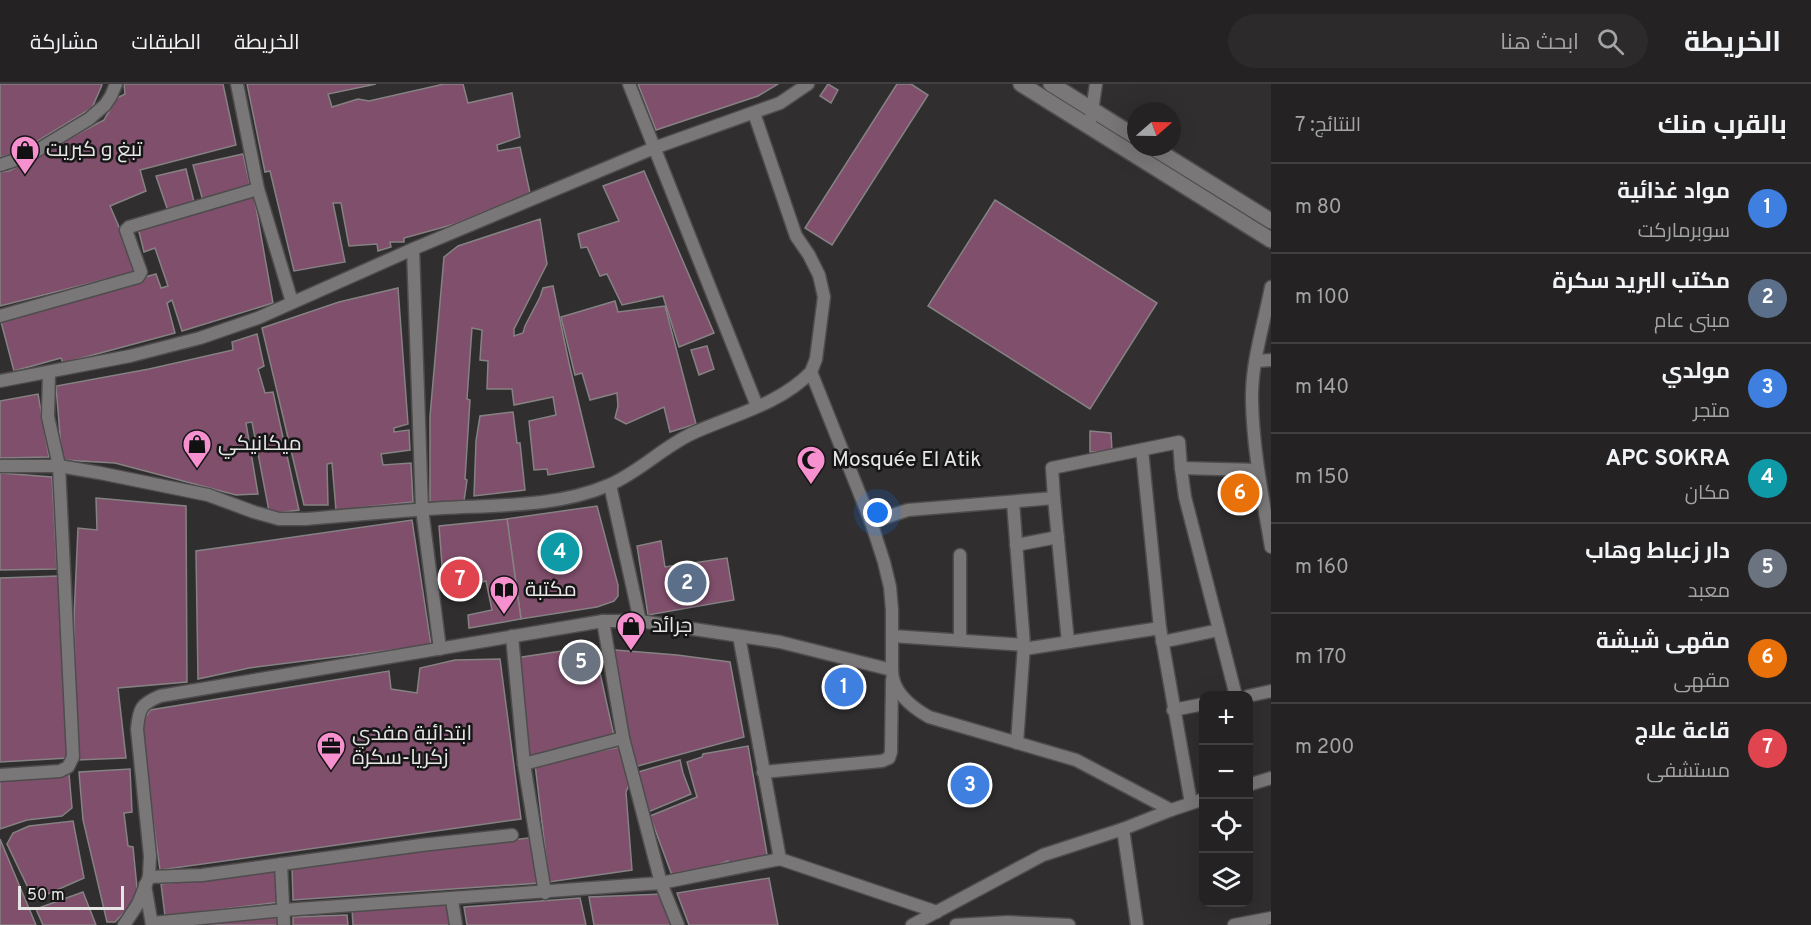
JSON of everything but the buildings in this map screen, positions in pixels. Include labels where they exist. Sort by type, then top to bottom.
[{"type":"street","points":[[0,165],[28,156],[89,119],[105,105],[116,84]]},
{"type":"street","points":[[237,84],[258,189],[292,302]]},
{"type":"street","points":[[629,84],[757,406]]},
{"type":"street","points":[[2,377],[49,372],[130,356],[200,338],[258,318],[413,249],[654,148],[780,103],[808,84]]},
{"type":"street","points":[[1021,84],[1271,240]]},
{"type":"street","points":[[1051,84],[1127,131]]},
{"type":"street","points":[[1089,128],[1096,84]]},
{"type":"street","points":[[0,466],[58,466],[208,495],[279,519],[531,503],[577,495],[610,484],[663,449],[690,435],[777,398],[797,386],[811,372],[816,359],[824,297],[819,275],[796,236],[754,113]]},
{"type":"street","points":[[1166,156],[1271,221]]},
{"type":"street","points":[[0,316],[138,277],[141,272],[126,231],[129,226],[258,189]]},
{"type":"street","points":[[413,249],[422,509],[440,649]]},
{"type":"street","points":[[1271,287],[1256,361],[1252,399],[1258,470],[1266,484],[1271,548]]},
{"type":"street","points":[[1256,361],[1271,360]]},
{"type":"street","points":[[0,775],[60,771],[68,767],[73,758],[58,466],[48,417],[49,372]]},
{"type":"street","points":[[763,772],[882,761],[889,758],[891,752],[890,587],[870,522],[811,372]]},
{"type":"street","points":[[1068,642],[1052,468],[1179,442],[1185,496],[1235,691]]},
{"type":"street","points":[[912,925],[1043,855],[1123,829],[1197,801],[1173,710],[1162,642],[1142,450]]},
{"type":"street","points":[[1181,468],[1258,470]]},
{"type":"street","points":[[610,484],[640,621]]},
{"type":"street","points":[[870,522],[908,510],[1054,498]]},
{"type":"street","points":[[1013,502],[1024,647],[1017,743]]},
{"type":"street","points":[[1016,545],[1058,537]]},
{"type":"street","points":[[960,555],[960,639]]},
{"type":"street","points":[[603,621],[623,738],[661,883],[678,925]]},
{"type":"street","points":[[892,672],[780,642],[640,621],[603,621],[160,696],[145,702],[139,713],[137,729],[150,846],[147,881],[152,924],[284,910],[452,900],[661,883],[780,859],[938,912]]},
{"type":"street","points":[[892,636],[960,639],[1024,647],[1160,628]]},
{"type":"street","points":[[1162,642],[1219,630]]},
{"type":"street","points":[[512,636],[524,764],[545,892]]},
{"type":"street","points":[[739,636],[780,859]]},
{"type":"street","points":[[892,672],[900,693],[914,709],[929,717],[1076,760],[1172,810]]},
{"type":"street","points":[[1253,695],[1271,691]]},
{"type":"street","points":[[1173,710],[1199,705]]},
{"type":"street","points":[[524,764],[623,738]]},
{"type":"street","points":[[1253,783],[1271,778]]},
{"type":"street","points":[[1123,829],[1137,925]]},
{"type":"street","points":[[147,881],[202,876],[421,845],[512,835]]},
{"type":"street","points":[[281,864],[284,925]]},
{"type":"street","points":[[124,925],[138,904],[147,881]]},
{"type":"street","points":[[452,900],[456,925]]},
{"type":"street","points":[[1234,925],[1271,918]]},
{"type":"street","points":[[956,925],[1008,922],[1070,925]]},
{"type":"place","name":"تبغ و كبريت","points":[[25,176]]},
{"type":"place","name":"ميكانيكي","points":[[197,470]]},
{"type":"place","name":"Mosquée El Atik","points":[[811,486]]},
{"type":"place","name":"مقهى شيشة","points":[[1240,493]]},
{"type":"place","name":"APC SOKRA","points":[[560,552]]},
{"type":"place","name":"قاعة علاج","points":[[460,579]]},
{"type":"place","name":"مكتب البريد سكرة","points":[[687,583]]},
{"type":"place","name":"مكتبة","points":[[504,616]]},
{"type":"place","name":"جرائد","points":[[631,652]]},
{"type":"place","name":"دار زعباط وهاب","points":[[581,662]]},
{"type":"place","name":"مواد غذائية","points":[[844,687]]},
{"type":"place","name":"ابتدائية مفدي زكريا-سكرة","points":[[331,772]]},
{"type":"place","name":"مولدي","points":[[970,785]]}]
